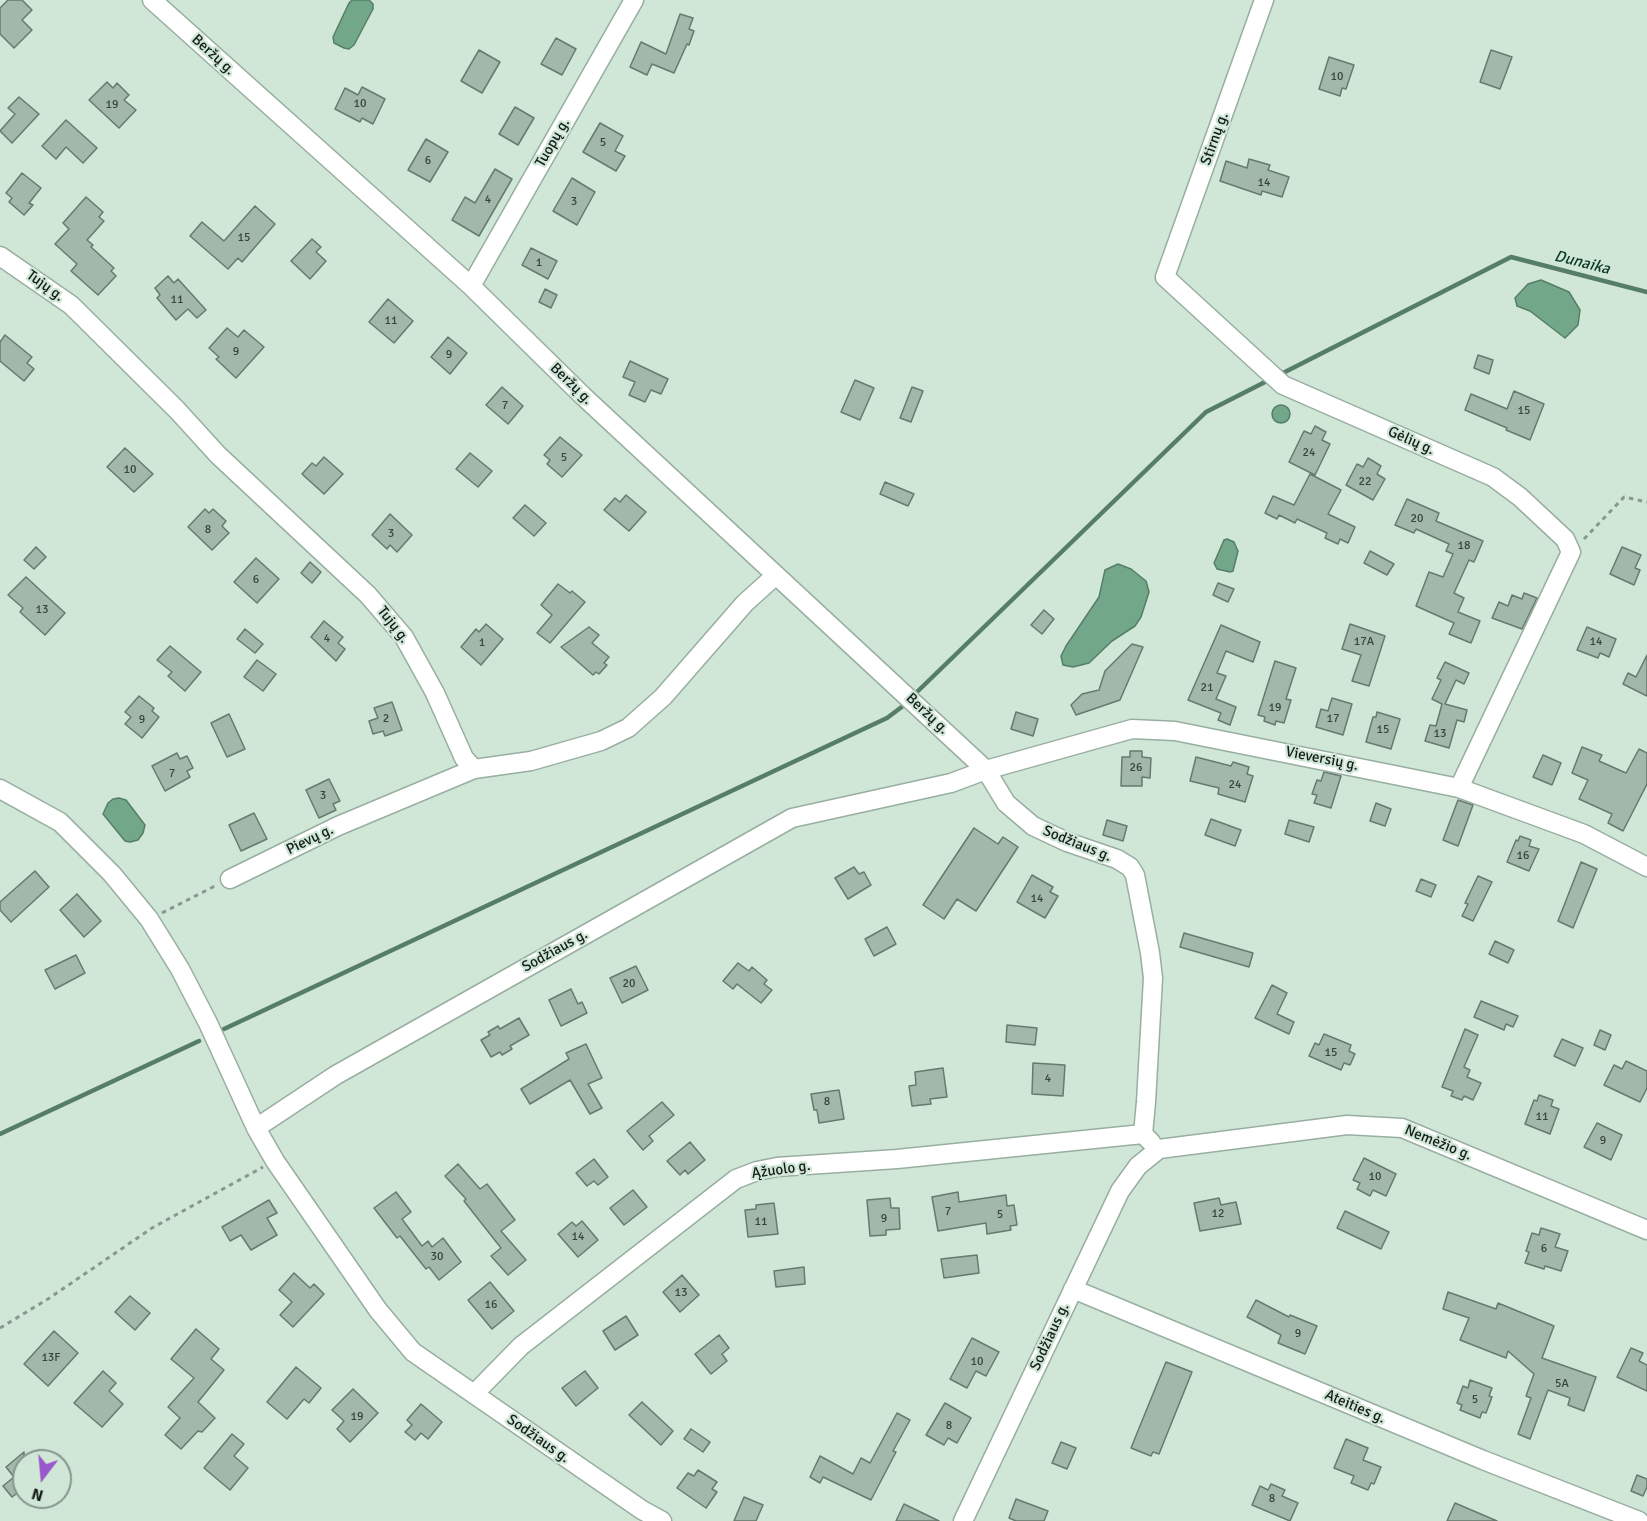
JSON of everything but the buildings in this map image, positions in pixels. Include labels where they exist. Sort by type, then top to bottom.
[{"type":"street","name":"Beržų g.","points":[[152,0],[471,286],[583,396],[986,770]]},
{"type":"street","name":"Tuopų g.","points":[[471,286],[634,0]]},
{"type":"street","name":"Stirnų g.","points":[[1166,277],[1264,0]]},
{"type":"street","name":"Tujų g.","points":[[0,255],[71,305],[177,410],[218,455],[375,601],[404,637],[435,693],[464,758],[474,769]]},
{"type":"street","name":"Gėlių g.","points":[[1166,277],[1284,385],[1493,477],[1520,497],[1565,539],[1571,552]]},
{"type":"street","points":[[1459,788],[1571,552]]},
{"type":"street","points":[[474,769],[531,761],[601,741],[628,728],[663,697],[745,603],[776,575]]},
{"type":"street","name":"Vieversių g.","points":[[986,770],[1132,729],[1175,731],[1459,788],[1584,834],[1647,867]]},
{"type":"street","name":"Pievų g.","points":[[230,879],[338,826],[474,769]]},
{"type":"street","name":"Sodžiaus g.","points":[[662,1521],[642,1510],[413,1352],[378,1310],[275,1161],[256,1128],[336,1075],[792,818],[909,794],[951,783],[986,770],[1006,803],[1032,826],[1117,860],[1130,867],[1136,875],[1150,953],[1152,978],[1143,1134]]},
{"type":"street","points":[[0,789],[60,822],[112,874],[149,919],[180,969],[208,1023],[256,1128]]},
{"type":"street","name":"Nemėžio g.","points":[[1159,1149],[1347,1125],[1402,1128],[1647,1230]]},
{"type":"street","points":[[1143,1134],[1159,1149]]},
{"type":"street","name":"Ąžuolo g.","points":[[474,1394],[521,1346],[736,1179],[777,1167],[897,1159],[1143,1134]]},
{"type":"street","name":"Sodžiaus g.","points":[[963,1521],[1120,1191],[1138,1166],[1159,1149]]},
{"type":"street","name":"Ateities g.","points":[[1073,1289],[1483,1460],[1639,1521]]},
{"type":"path","points":[[1571,552],[1624,497],[1647,502]]},
{"type":"path","points":[[149,919],[230,879]]},
{"type":"path","points":[[0,1328],[48,1299],[152,1228],[275,1161]]},
{"type":"shaded area","points":[[352,0],[369,0],[373,4],[373,9],[354,45],[349,49],[334,43],[333,37]]},
{"type":"shaded area","points":[[1541,280],[1569,292],[1580,310],[1578,325],[1565,338],[1530,311],[1517,306],[1515,298],[1528,284]]},
{"type":"shaded area","points":[[1281,405],[1287,408],[1290,414],[1287,420],[1281,423],[1275,420],[1272,414],[1275,408]]},
{"type":"shaded area","points":[[1224,540],[1234,542],[1238,551],[1233,571],[1230,572],[1217,569],[1214,563]]},
{"type":"shaded area","points":[[1118,564],[1131,569],[1146,581],[1149,592],[1141,617],[1135,626],[1112,641],[1089,663],[1073,667],[1063,665],[1061,656],[1099,597],[1105,570]]},
{"type":"shaded area","points":[[119,798],[126,800],[145,825],[138,840],[125,841],[103,814],[108,803]]},
{"type":"waterway","name":"Dunaika","points":[[1283,373],[1511,257],[1647,292]]},
{"type":"waterway","points":[[918,691],[1206,412],[1267,381]]},
{"type":"waterway","points":[[224,1029],[887,718],[903,706]]},
{"type":"waterway","points":[[0,1134],[199,1041]]}]
